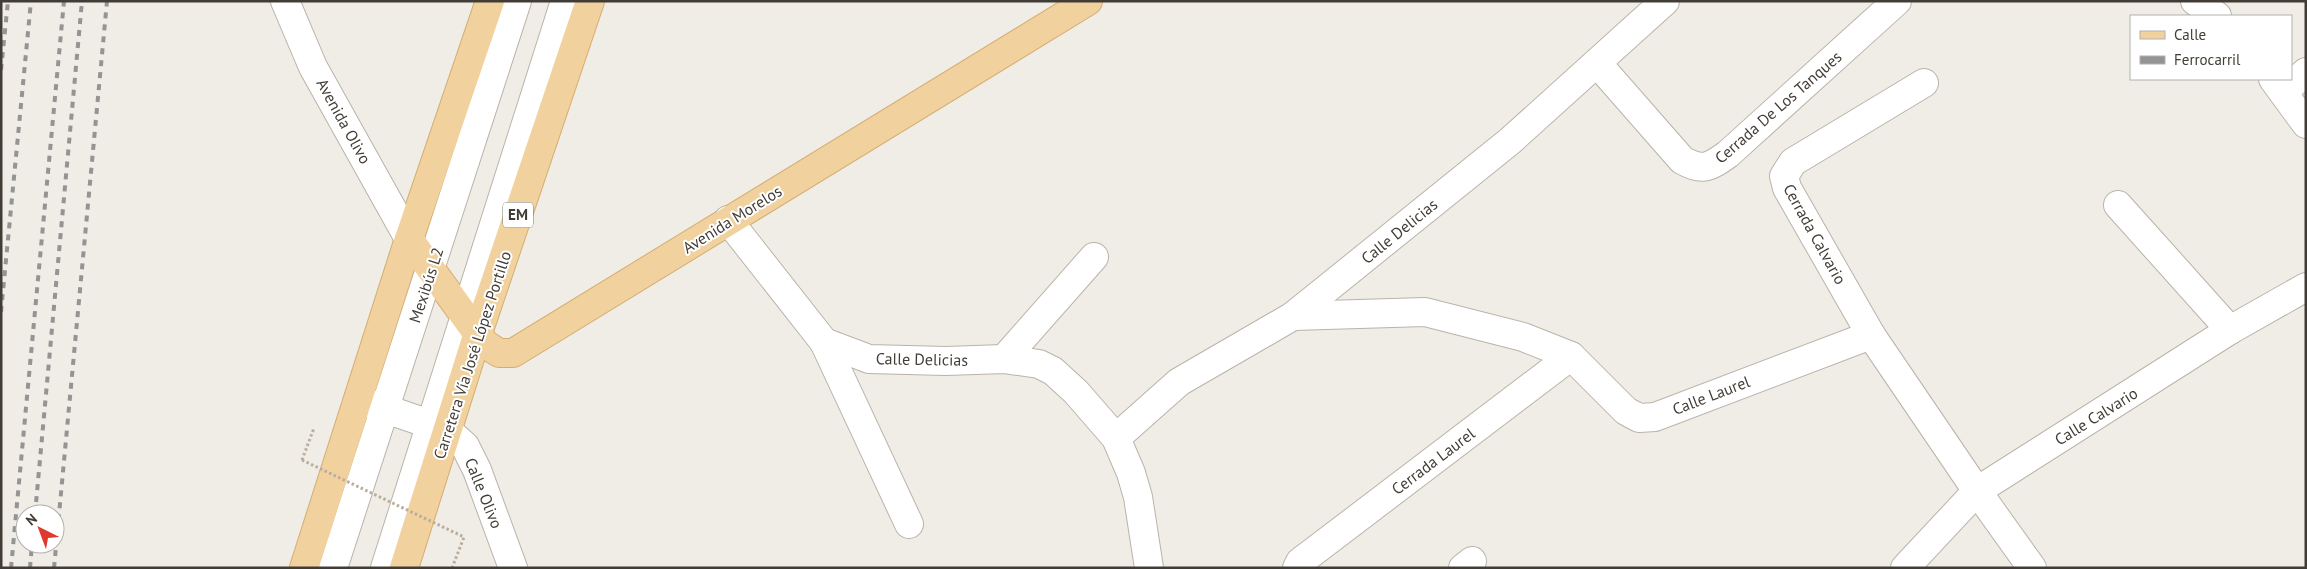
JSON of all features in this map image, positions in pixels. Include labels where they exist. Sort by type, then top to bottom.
[{"type":"main road","points":[[304,568],[409,239],[490,1]]},
{"type":"main road","name":"Carretera Vía José López Portillo","points":[[404,568],[439,427],[471,327],[590,1]]},
{"type":"main road","name":"Avenida Morelos","points":[[409,239],[485,344],[499,353],[513,353],[1088,1]]},
{"type":"street","name":"Avenida Olivo","points":[[285,1],[314,67],[409,239]]},
{"type":"street","name":"Mexibús L2","points":[[333,568],[517,1]]},
{"type":"street","points":[[471,327],[565,1]]},
{"type":"street","name":"Calle Delicias","points":[[1116,438],[1179,382],[1293,316],[1510,140],[1665,1]]},
{"type":"street","name":"Cerrada De Los Tanques","points":[[1598,63],[1682,160],[1696,168],[1712,165],[1728,154],[1897,1]]},
{"type":"street","points":[[2292,78],[2306,72]]},
{"type":"street","name":"Cerrada Calvario","points":[[1871,335],[1788,188],[1784,176],[1793,162],[1924,83]]},
{"type":"street","points":[[2278,85],[2306,124]]},
{"type":"street","points":[[2118,205],[2230,330]]},
{"type":"street","points":[[728,220],[824,342],[909,524]]},
{"type":"street","points":[[1004,358],[1094,257]]},
{"type":"street","name":"Calle Calvario","points":[[1905,568],[1977,491],[2230,330],[2306,287]]},
{"type":"street","name":"Calle Laurel","points":[[1293,316],[1425,312],[1522,337],[1571,356],[1626,411],[1639,418],[1655,416],[1871,335]]},
{"type":"street","points":[[1871,335],[2032,568]]},
{"type":"street","name":"Calle Delicias","points":[[824,342],[869,359],[946,361],[1004,358],[1039,364],[1052,371],[1076,392],[1116,438],[1131,473],[1138,497],[1149,568]]},
{"type":"street","name":"Cerrada Laurel","points":[[1297,568],[1300,562],[1571,356]]},
{"type":"street","name":"Calle Olivo","points":[[358,400],[439,427],[464,446],[477,470],[513,568]]},
{"type":"street","points":[[384,568],[439,427]]},
{"type":"path","points":[[317,421],[302,460],[464,538],[452,568]]},
{"type":"railway","points":[[1,70],[8,1]]},
{"type":"railway","points":[[1,312],[31,1]]},
{"type":"railway","points":[[11,568],[64,1]]},
{"type":"railway","points":[[36,504],[82,1]]},
{"type":"railway","points":[[54,568],[107,1]]},
{"type":"railway","points":[[30,568],[31,554]]}]
